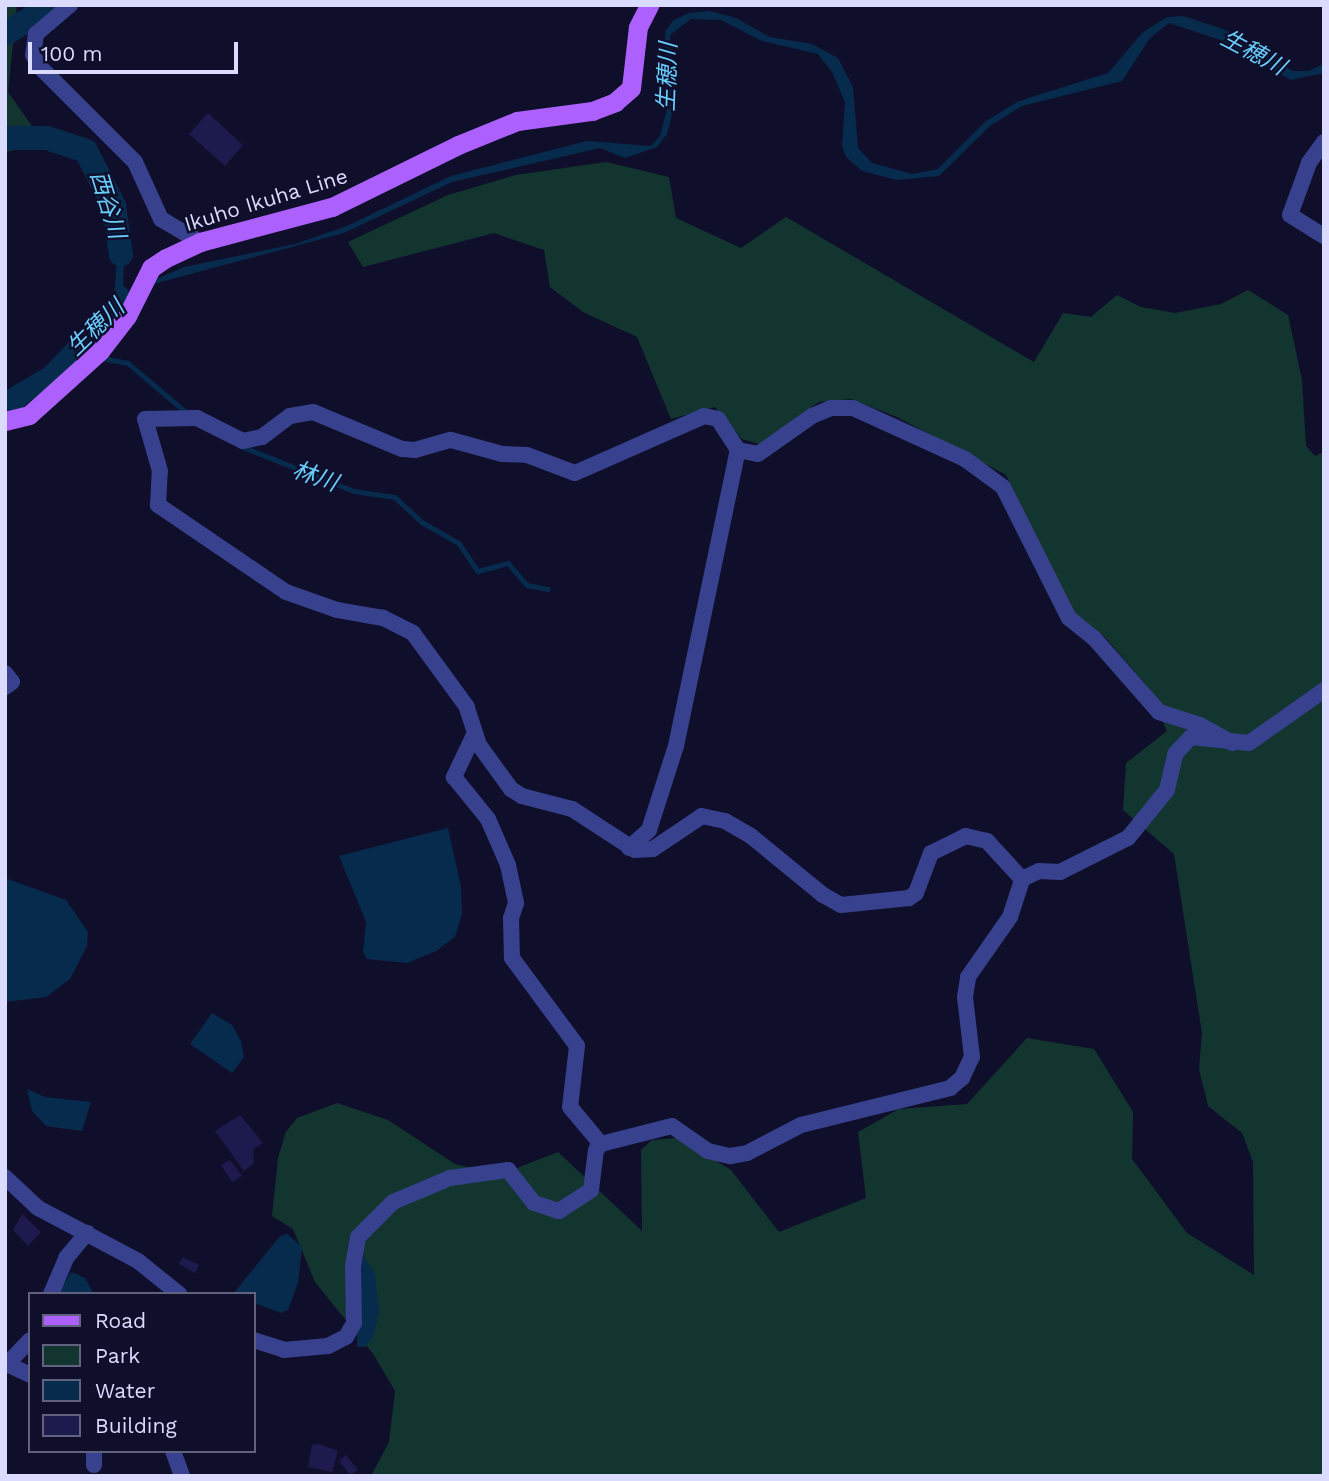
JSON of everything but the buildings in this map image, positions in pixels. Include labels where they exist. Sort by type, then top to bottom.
[{"type":"main road","name":"Ikuho Ikuha Line","points":[[5,421],[29,415],[93,357],[133,304],[148,275],[160,261],[200,242],[332,207],[517,121],[592,111],[615,102],[631,88],[638,27],[649,5]]},
{"type":"street","points":[[70,5],[36,34],[33,55],[40,67],[135,162],[161,219],[200,242]]},
{"type":"street","points":[[1324,142],[1309,163],[1290,215],[1324,236]]},
{"type":"street","points":[[738,450],[758,454],[812,416],[841,407],[897,425],[965,459],[1010,495],[1032,551],[1069,618],[1094,638],[1159,712],[1200,725],[1232,743]]},
{"type":"street","points":[[629,848],[649,831],[676,746],[738,450],[718,419],[704,416],[569,473],[527,455],[502,454],[451,440],[415,450],[402,449],[316,412],[290,416],[262,437],[243,441],[193,418],[145,419],[160,471],[158,505],[286,592],[327,607],[405,626],[421,640],[467,706],[474,735],[511,789],[584,815],[629,848],[653,849],[707,816],[751,836],[823,895],[841,905],[896,902],[913,896],[931,853],[966,836],[987,841],[1022,879]]},
{"type":"street","points":[[5,673],[12,682],[5,687]]},
{"type":"street","points":[[256,1341],[284,1350],[328,1346],[346,1337],[354,1323],[353,1266],[358,1237],[393,1202],[450,1178],[501,1168],[516,1176],[534,1203],[559,1211],[592,1190],[596,1150],[601,1144],[672,1126],[708,1151],[739,1154],[801,1125],[950,1088],[962,1078],[972,1057],[965,997],[968,977],[1010,917],[1022,879],[1039,871],[1060,872],[1128,838],[1167,790],[1175,754],[1191,737],[1232,743],[1258,739],[1324,690]]},
{"type":"street","points":[[474,735],[454,778],[488,819],[508,865],[516,903],[510,928],[512,958],[577,1046],[570,1107],[601,1144]]},
{"type":"street","points":[[5,1178],[38,1208],[138,1261],[177,1292]]},
{"type":"street","points":[[52,1292],[66,1258],[87,1233]]},
{"type":"street","points":[[28,1342],[7,1365],[28,1374]]},
{"type":"street","points":[[174,1453],[181,1476]]},
{"type":"green space","points":[[5,5],[17,5],[8,92],[36,132],[21,149],[5,152]]},
{"type":"green space","points":[[606,162],[669,177],[676,218],[741,248],[786,217],[1034,362],[1063,313],[1091,317],[1117,295],[1141,307],[1175,313],[1221,304],[1248,290],[1288,315],[1302,380],[1306,446],[1315,456],[1324,452],[1324,1476],[371,1476],[389,1442],[395,1391],[374,1355],[315,1282],[293,1229],[272,1216],[278,1158],[286,1132],[297,1118],[337,1103],[388,1120],[455,1164],[488,1172],[507,1172],[558,1152],[642,1231],[641,1150],[652,1140],[678,1138],[731,1170],[779,1232],[866,1198],[858,1132],[899,1109],[967,1104],[1027,1038],[1094,1049],[1133,1112],[1132,1159],[1187,1233],[1254,1275],[1253,1162],[1242,1133],[1208,1106],[1199,1069],[1202,1033],[1174,854],[1123,810],[1126,763],[1167,731],[1146,685],[1105,637],[1071,611],[1006,475],[897,417],[851,399],[819,402],[759,444],[742,439],[715,407],[671,419],[637,337],[583,312],[550,287],[544,250],[494,233],[363,267],[348,242],[448,195],[516,175]]},
{"type":"water","name":"生穂川","points":[[710,11],[736,18],[770,37],[812,44],[838,58],[853,87],[858,148],[872,163],[912,174],[938,169],[986,121],[1019,101],[1108,73],[1142,33],[1167,17],[1183,16],[1226,30],[1293,71],[1308,71],[1324,64],[1324,73],[1291,80],[1223,41],[1169,23],[1150,38],[1122,81],[1022,106],[990,126],[939,176],[897,180],[862,171],[846,157],[842,145],[845,102],[832,72],[818,54],[762,41],[721,20],[691,19],[670,35],[674,106],[667,134],[657,147],[625,158],[600,148],[452,182],[344,233],[157,283],[129,298],[73,366],[22,408],[5,413],[5,391],[44,368],[114,295],[118,249],[115,223],[119,222],[125,241],[123,285],[129,291],[184,267],[295,244],[347,226],[451,176],[587,141],[651,146],[660,136],[668,105],[665,31],[674,20],[689,13]]},
{"type":"water","points":[[448,828],[461,887],[462,914],[455,937],[436,951],[407,963],[367,959],[363,952],[366,922],[339,856]]},
{"type":"water","points":[[5,878],[66,900],[88,932],[87,946],[70,979],[46,997],[5,1002]]},
{"type":"water","points":[[212,1013],[232,1025],[241,1041],[244,1057],[232,1073],[190,1044]]},
{"type":"water","points":[[27,1089],[45,1097],[91,1102],[82,1131],[46,1126],[32,1111]]},
{"type":"water","points":[[287,1234],[302,1247],[298,1283],[288,1310],[281,1313],[256,1304],[256,1292],[235,1292],[280,1236]]},
{"type":"water","points":[[362,1253],[375,1274],[379,1312],[373,1337],[365,1347],[357,1347],[358,1259]]},
{"type":"water","points":[[71,1272],[85,1278],[93,1292],[59,1292]]},
{"type":"waterway","name":"西谷川","points":[[5,34],[52,5]]},
{"type":"waterway","name":"西谷川","points":[[5,138],[47,138],[86,151],[114,206],[121,255]]},
{"type":"waterway","name":"林川","points":[[102,358],[128,363],[186,412]]},
{"type":"waterway","name":"林川","points":[[243,447],[354,491],[395,497],[422,522],[459,543],[478,571],[508,563],[527,585],[548,589]]}]
